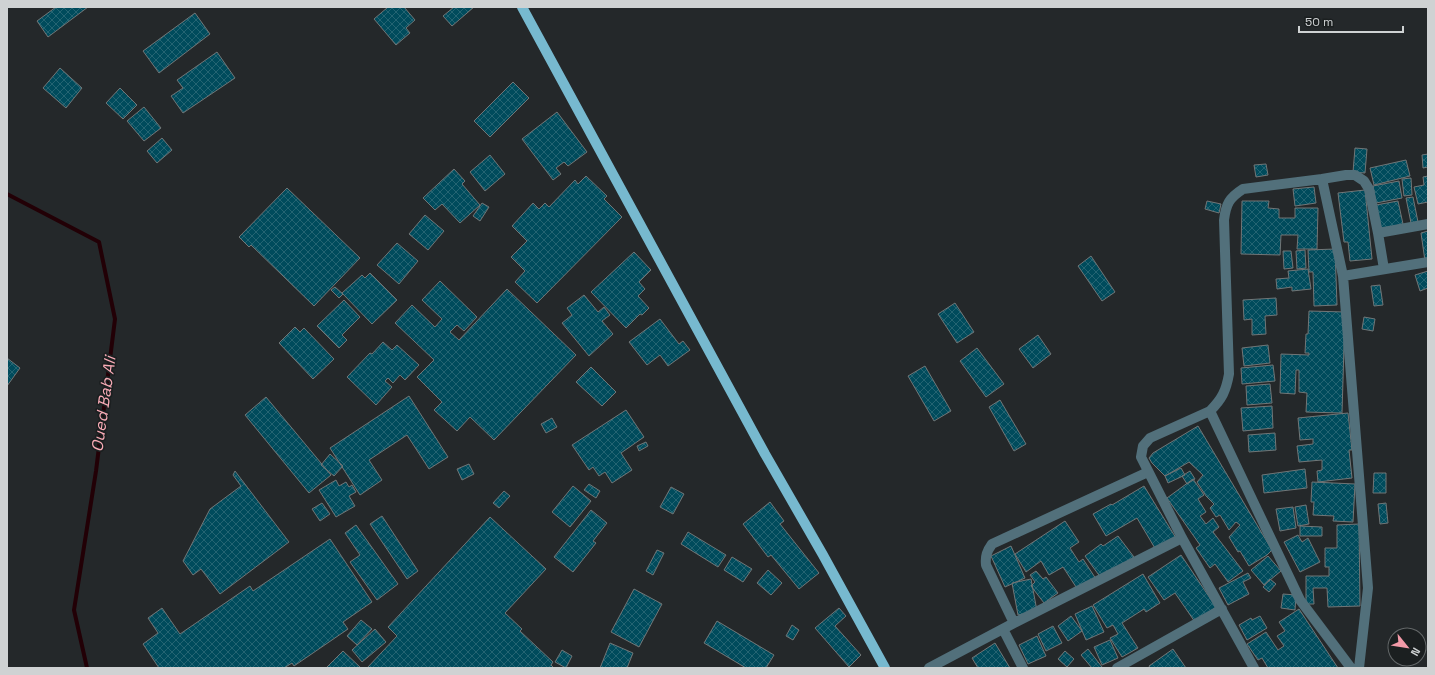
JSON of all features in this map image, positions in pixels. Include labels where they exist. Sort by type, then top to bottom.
[{"type":"main road","points":[[522,7],[765,454],[885,668]]},
{"type":"street","points":[[1254,668],[1182,538],[1148,472],[1141,457],[1141,452],[1146,442],[1150,438],[1210,411],[1220,400],[1227,386],[1229,374],[1224,220],[1225,208],[1234,194],[1243,189],[1355,175],[1364,181],[1369,188],[1384,269]]},
{"type":"street","points":[[1322,179],[1343,276],[1368,588],[1359,668]]},
{"type":"street","points":[[1378,233],[1428,224]]},
{"type":"street","points":[[1343,276],[1428,262]]},
{"type":"street","points":[[1210,411],[1300,600],[1351,668]]},
{"type":"street","points":[[1014,623],[986,565],[985,558],[987,551],[992,544],[1148,472]]},
{"type":"street","points":[[929,668],[1002,629],[1182,538]]},
{"type":"street","points":[[1117,668],[1222,609]]},
{"type":"street","points":[[1002,629],[1023,668]]},
{"type":"building","points":[[56,7],[88,7],[48,37],[37,21]]},
{"type":"building","points":[[388,7],[404,7],[415,20],[406,28],[410,33],[396,45],[374,19]]},
{"type":"building","points":[[454,7],[474,7],[452,26],[443,16]]},
{"type":"building","points":[[195,13],[210,34],[159,73],[143,51]]},
{"type":"building","points":[[217,52],[235,78],[183,113],[171,96],[183,88],[177,80]]},
{"type":"building","points":[[60,68],[82,88],[66,108],[43,88]]},
{"type":"building","points":[[513,82],[529,98],[490,137],[474,121]]},
{"type":"building","points":[[120,88],[137,105],[123,119],[106,103]]},
{"type":"building","points":[[144,107],[161,128],[144,141],[127,121]]},
{"type":"building","points":[[557,112],[587,152],[568,166],[564,162],[556,168],[561,174],[553,180],[522,139]]},
{"type":"building","points":[[162,138],[172,150],[157,163],[147,151]]},
{"type":"building","points":[[1355,148],[1367,149],[1365,173],[1353,172]]},
{"type":"building","points":[[1428,154],[1428,167],[1423,168],[1422,155]]},
{"type":"building","points":[[490,155],[505,174],[485,191],[470,172]]},
{"type":"building","points":[[1406,160],[1410,176],[1374,185],[1370,168]]},
{"type":"building","points":[[1266,164],[1268,175],[1256,177],[1254,165]]},
{"type":"building","points":[[454,169],[465,181],[462,184],[480,205],[460,223],[442,204],[435,210],[423,198]]},
{"type":"building","points":[[586,176],[607,196],[604,199],[622,217],[537,303],[515,282],[525,271],[511,257],[527,241],[512,226],[533,203],[539,209],[545,203],[549,207],[575,180],[578,184]]},
{"type":"building","points":[[1428,176],[1428,202],[1418,204],[1414,187],[1424,185],[1423,177]]},
{"type":"building","points":[[1411,178],[1412,195],[1404,196],[1402,179]]},
{"type":"building","points":[[1399,181],[1402,198],[1376,203],[1373,186]]},
{"type":"building","points":[[1314,187],[1316,203],[1295,206],[1293,189]]},
{"type":"building","points":[[287,188],[360,258],[314,306],[251,245],[249,247],[239,237]]},
{"type":"building","points":[[1365,190],[1372,259],[1350,261],[1348,242],[1344,242],[1338,193]]},
{"type":"building","points":[[1413,197],[1418,222],[1411,223],[1406,198]]},
{"type":"building","points":[[1207,201],[1221,204],[1219,213],[1205,209]]},
{"type":"building","points":[[1242,201],[1269,201],[1268,208],[1279,209],[1279,218],[1295,218],[1295,208],[1318,208],[1317,249],[1297,249],[1298,235],[1281,235],[1280,255],[1241,254]]},
{"type":"building","points":[[1398,201],[1403,224],[1381,229],[1376,205]]},
{"type":"building","points":[[482,203],[489,207],[480,221],[473,216]]},
{"type":"building","points":[[425,215],[444,231],[428,250],[409,234]]},
{"type":"building","points":[[1428,231],[1428,261],[1425,261],[1421,233]]},
{"type":"building","points":[[397,243],[418,261],[399,284],[377,265]]},
{"type":"building","points":[[1335,249],[1337,305],[1314,306],[1313,272],[1309,272],[1308,250]]},
{"type":"building","points":[[1305,250],[1306,268],[1297,269],[1296,251]]},
{"type":"building","points":[[1283,251],[1291,251],[1293,268],[1284,269]]},
{"type":"building","points":[[634,252],[651,270],[639,282],[645,289],[638,296],[649,308],[642,315],[640,314],[626,328],[591,292]]},
{"type":"building","points":[[1091,256],[1115,292],[1102,301],[1078,266]]},
{"type":"building","points":[[1308,269],[1311,289],[1292,291],[1292,287],[1277,289],[1276,279],[1289,278],[1288,271]]},
{"type":"building","points":[[1428,271],[1428,288],[1420,291],[1415,275]]},
{"type":"building","points":[[370,273],[397,300],[372,324],[342,293],[362,275],[365,278]]},
{"type":"building","points":[[440,281],[477,317],[464,331],[457,325],[450,332],[459,340],[507,289],[576,355],[494,440],[470,417],[457,431],[434,410],[442,402],[417,377],[434,360],[395,323],[412,305],[435,327],[442,319],[422,300]]},
{"type":"building","points":[[1380,285],[1383,305],[1374,306],[1371,286]]},
{"type":"building","points":[[335,287],[343,294],[339,298],[331,290]]},
{"type":"building","points":[[584,295],[598,312],[604,307],[610,315],[602,321],[613,334],[589,356],[562,323],[572,315],[567,308]]},
{"type":"building","points":[[1276,298],[1277,315],[1265,316],[1266,334],[1252,335],[1252,319],[1244,320],[1243,300]]},
{"type":"building","points":[[344,300],[360,317],[342,335],[347,340],[339,348],[317,326]]},
{"type":"building","points":[[955,303],[974,332],[957,343],[938,314]]},
{"type":"building","points":[[1309,311],[1345,312],[1342,413],[1306,412],[1307,393],[1299,392],[1299,370],[1296,370],[1295,394],[1280,393],[1281,354],[1309,355],[1309,353],[1305,353]]},
{"type":"building","points":[[1364,317],[1375,319],[1373,331],[1362,329]]},
{"type":"building","points":[[660,319],[679,344],[683,341],[690,350],[668,366],[660,355],[647,365],[629,342]]},
{"type":"building","points":[[295,327],[300,332],[304,328],[334,359],[313,379],[279,343]]},
{"type":"building","points":[[1038,335],[1051,354],[1033,368],[1019,349]]},
{"type":"building","points":[[383,342],[392,350],[397,345],[419,365],[405,380],[400,375],[393,383],[388,378],[385,381],[392,387],[376,405],[347,377]]},
{"type":"building","points":[[1268,345],[1270,363],[1244,366],[1242,348]]},
{"type":"building","points":[[977,348],[1004,384],[986,397],[960,361]]},
{"type":"building","points":[[7,358],[20,368],[7,386]]},
{"type":"building","points":[[1273,365],[1275,381],[1242,384],[1241,368]]},
{"type":"building","points":[[925,366],[951,411],[934,421],[908,376]]},
{"type":"building","points":[[591,367],[616,392],[602,406],[576,382]]},
{"type":"building","points":[[1270,384],[1272,403],[1247,405],[1246,386]]},
{"type":"building","points":[[409,396],[448,457],[429,469],[407,435],[369,460],[382,480],[360,495],[330,448]]},
{"type":"building","points":[[266,397],[331,475],[309,493],[245,415]]},
{"type":"building","points":[[1000,400],[1026,444],[1014,451],[989,407]]},
{"type":"building","points":[[1272,406],[1273,428],[1243,431],[1241,408]]},
{"type":"building","points":[[626,410],[644,437],[621,453],[632,470],[612,483],[605,472],[599,476],[593,467],[589,470],[572,445]]},
{"type":"building","points":[[1348,413],[1352,450],[1349,450],[1352,478],[1318,482],[1317,471],[1322,470],[1322,460],[1299,462],[1297,446],[1313,444],[1313,439],[1300,440],[1298,418]]},
{"type":"building","points":[[552,418],[557,427],[546,433],[541,424]]},
{"type":"building","points":[[1198,426],[1272,550],[1267,555],[1249,566],[1229,537],[1240,525],[1236,522],[1229,530],[1220,515],[1216,517],[1210,508],[1214,504],[1206,496],[1197,482],[1203,475],[1189,462],[1165,476],[1149,458],[1153,453]]},
{"type":"building","points":[[1275,433],[1276,450],[1249,452],[1248,435]]},
{"type":"building","points":[[646,442],[648,446],[639,451],[637,446]]},
{"type":"building","points":[[330,454],[343,466],[334,476],[321,465]]},
{"type":"building","points":[[469,464],[474,474],[462,480],[457,469]]},
{"type":"building","points":[[1181,468],[1185,475],[1168,483],[1165,476]]},
{"type":"building","points":[[1305,469],[1307,488],[1264,493],[1262,475]]},
{"type":"building","points":[[235,471],[289,542],[220,594],[201,569],[193,575],[183,561],[210,509],[241,486],[233,475]]},
{"type":"building","points":[[1190,471],[1195,479],[1187,484],[1182,476]]},
{"type":"building","points":[[1374,473],[1386,473],[1386,493],[1373,493]]},
{"type":"building","points":[[1193,479],[1204,495],[1198,499],[1206,512],[1200,516],[1206,524],[1213,518],[1219,527],[1213,532],[1243,571],[1228,582],[1215,564],[1210,568],[1196,548],[1200,545],[1167,498]]},
{"type":"building","points":[[336,480],[339,486],[346,482],[349,487],[352,485],[356,492],[349,496],[355,506],[336,517],[319,490]]},
{"type":"building","points":[[1312,482],[1355,484],[1353,522],[1333,521],[1334,516],[1313,515],[1314,502],[1311,502]]},
{"type":"building","points":[[589,484],[600,491],[596,498],[584,490]]},
{"type":"building","points":[[573,486],[591,501],[570,527],[552,512]]},
{"type":"building","points":[[1144,486],[1176,538],[1156,550],[1137,518],[1106,536],[1093,514],[1111,504],[1112,505]]},
{"type":"building","points":[[671,487],[684,494],[673,514],[660,507]]},
{"type":"building","points":[[504,491],[510,496],[499,508],[493,503]]},
{"type":"building","points":[[770,502],[784,521],[780,524],[819,573],[799,589],[771,555],[768,557],[743,524]]},
{"type":"building","points":[[322,503],[330,514],[320,521],[312,509]]},
{"type":"building","points":[[1386,503],[1388,523],[1380,524],[1378,504]]},
{"type":"building","points":[[1306,505],[1309,524],[1298,526],[1295,507]]},
{"type":"building","points":[[1293,507],[1296,528],[1280,531],[1276,509]]},
{"type":"building","points":[[591,510],[607,523],[593,541],[596,543],[573,572],[554,557]]},
{"type":"building","points":[[382,516],[418,571],[407,579],[370,524]]},
{"type":"building","points":[[490,517],[546,569],[505,613],[522,629],[520,631],[553,662],[551,665],[554,668],[367,668],[397,636],[388,627]]},
{"type":"building","points":[[1065,521],[1079,542],[1070,548],[1079,562],[1083,559],[1096,579],[1078,590],[1063,567],[1049,575],[1041,561],[1026,572],[1015,554]]},
{"type":"building","points":[[1359,524],[1360,606],[1328,607],[1327,588],[1313,588],[1314,604],[1306,604],[1306,576],[1329,576],[1329,567],[1325,567],[1325,548],[1337,548],[1337,525]]},
{"type":"building","points":[[356,525],[398,584],[377,600],[350,562],[360,555],[345,533]]},
{"type":"building","points":[[1300,526],[1322,527],[1322,536],[1300,536]]},
{"type":"building","points":[[688,532],[726,555],[718,567],[681,544]]},
{"type":"building","points":[[1298,535],[1302,542],[1308,538],[1320,562],[1300,572],[1284,542]]},
{"type":"building","points":[[1118,536],[1134,557],[1101,578],[1085,556],[1101,544],[1103,546]]},
{"type":"building","points":[[330,539],[372,602],[343,622],[348,629],[294,666],[292,663],[284,668],[159,668],[143,644],[158,633],[148,618],[162,608],[180,634],[250,586],[253,591]]},
{"type":"building","points":[[1011,546],[1025,578],[1005,587],[991,556]]},
{"type":"building","points":[[657,550],[664,553],[653,575],[646,571]]},
{"type":"building","points":[[1181,555],[1216,607],[1195,622],[1175,593],[1164,600],[1148,577]]},
{"type":"building","points":[[1268,556],[1281,571],[1264,585],[1251,570]]},
{"type":"building","points":[[732,557],[752,569],[743,582],[724,570]]},
{"type":"building","points":[[768,570],[782,583],[771,595],[757,583]]},
{"type":"building","points":[[1036,571],[1043,579],[1046,577],[1058,593],[1044,603],[1031,586],[1035,582],[1030,575]]},
{"type":"building","points":[[1248,573],[1251,578],[1243,582],[1249,594],[1228,605],[1219,588]]},
{"type":"building","points":[[1143,574],[1160,603],[1146,612],[1144,609],[1122,623],[1138,648],[1122,657],[1110,638],[1118,634],[1113,625],[1107,628],[1093,605]]},
{"type":"building","points":[[1031,579],[1037,611],[1018,615],[1012,583]]},
{"type":"building","points":[[1270,579],[1276,584],[1269,592],[1263,587]]},
{"type":"building","points":[[634,589],[662,604],[639,647],[611,632]]},
{"type":"building","points":[[1283,594],[1296,595],[1295,610],[1281,608]]},
{"type":"building","points":[[1092,606],[1104,632],[1086,640],[1075,614]]},
{"type":"building","points":[[839,608],[846,616],[835,626],[861,655],[849,667],[815,628]]},
{"type":"building","points":[[1299,609],[1338,668],[1268,668],[1262,658],[1258,660],[1247,644],[1266,632],[1278,650],[1284,646],[1277,636],[1285,631],[1279,622]]},
{"type":"building","points":[[1071,616],[1082,631],[1068,641],[1058,626]]},
{"type":"building","points":[[1260,616],[1267,628],[1247,640],[1239,625],[1251,618],[1252,620]]},
{"type":"building","points":[[361,620],[372,629],[357,645],[347,636]]},
{"type":"building","points":[[717,621],[774,655],[766,668],[746,668],[704,643]]},
{"type":"building","points":[[792,625],[799,630],[793,640],[786,636]]},
{"type":"building","points":[[1053,626],[1062,643],[1046,651],[1038,634]]},
{"type":"building","points":[[375,629],[386,642],[362,662],[352,650]]},
{"type":"building","points":[[1037,636],[1046,656],[1028,664],[1019,645]]},
{"type":"building","points":[[1110,640],[1118,658],[1102,665],[1094,647]]},
{"type":"building","points":[[610,643],[633,653],[627,668],[600,668]]},
{"type":"building","points":[[995,643],[1010,668],[978,668],[972,658]]},
{"type":"building","points":[[1088,649],[1102,667],[1101,668],[1092,668],[1081,655]]},
{"type":"building","points":[[1173,649],[1186,668],[1150,668],[1149,666]]},
{"type":"building","points":[[562,650],[572,656],[566,668],[555,662]]},
{"type":"building","points":[[343,651],[361,668],[326,668]]},
{"type":"building","points":[[1065,651],[1074,659],[1067,667],[1058,659]]},
{"type":"waterway","name":"Oued Bab Ali","points":[[7,194],[99,242],[115,319],[96,471],[74,610],[87,668]]}]
